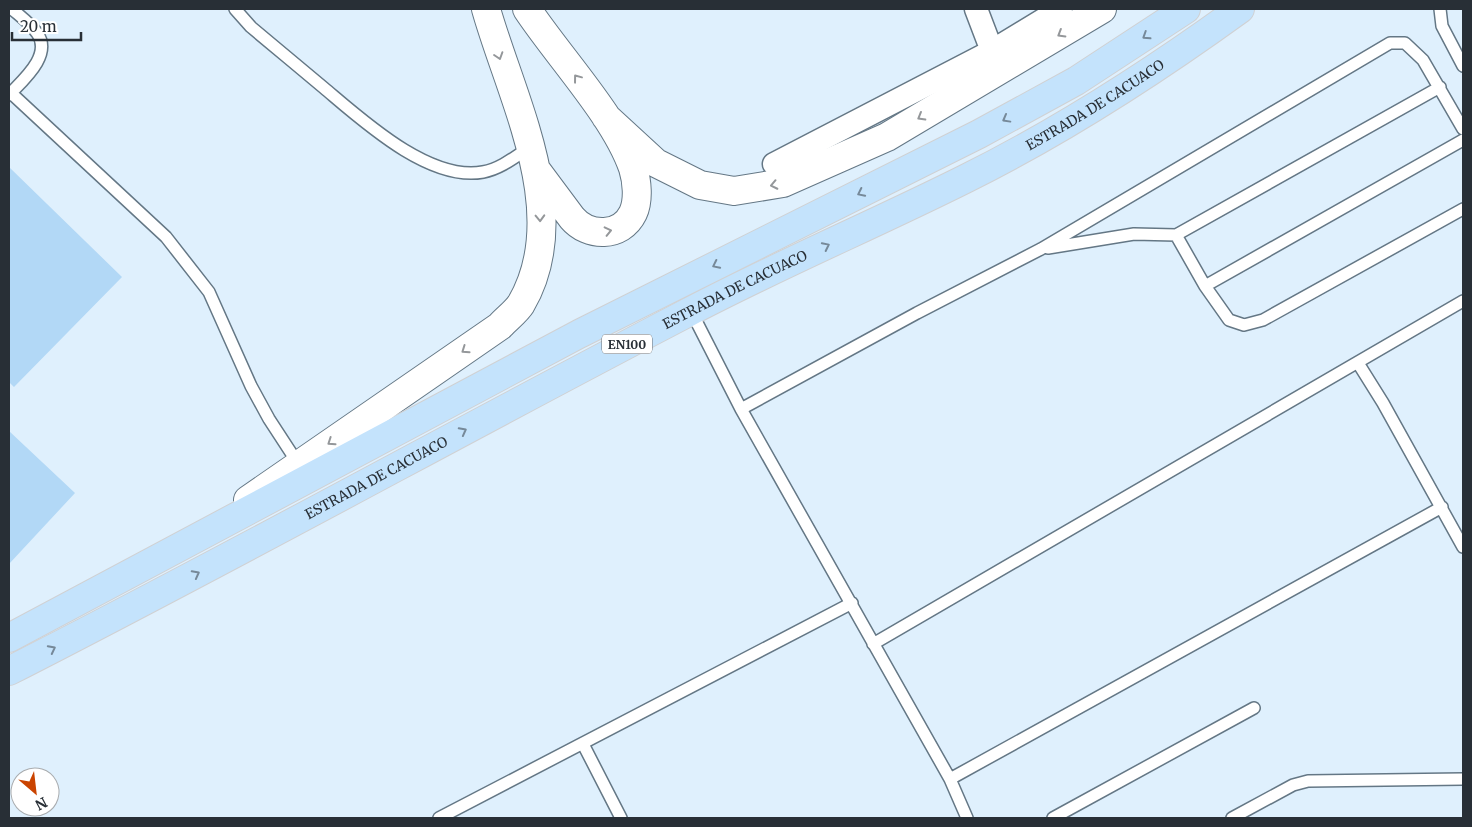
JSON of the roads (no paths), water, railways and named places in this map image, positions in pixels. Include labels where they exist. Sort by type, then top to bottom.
[{"type":"main road","points":[[183,546],[500,326],[520,306],[532,280],[538,253],[541,225],[534,158],[499,55],[486,9]]},
{"type":"main road","points":[[527,9],[606,117],[630,160],[635,176],[635,204],[632,213],[620,227],[604,233],[588,230],[578,225],[534,158]]},
{"type":"main road","points":[[606,117],[656,163],[676,174],[720,190],[734,191],[783,183],[887,137],[1102,9]]},
{"type":"main road","name":"EN100","points":[[9,638],[579,334],[979,134],[1076,81],[1186,9]]},
{"type":"main road","name":"ESTRADA DE CACUACO","points":[[9,671],[124,612],[691,310],[968,178],[1117,92],[1166,61],[1240,9]]},
{"type":"street","points":[[976,9],[992,51]]},
{"type":"street","points":[[774,164],[992,51],[1061,9]]},
{"type":"lane","points":[[12,9],[37,33],[42,44],[40,59],[10,94],[166,237],[209,292],[251,386],[298,465]]},
{"type":"lane","points":[[235,9],[251,27],[382,136],[440,168],[467,173],[483,172],[534,158]]},
{"type":"lane","points":[[1440,9],[1442,26],[1463,66]]},
{"type":"lane","points":[[741,409],[917,313],[1041,249],[1390,43],[1405,43],[1417,54],[1440,87],[1463,129]]},
{"type":"lane","points":[[1041,249],[1134,234],[1176,235],[1440,87]]},
{"type":"lane","points":[[1205,286],[1463,140]]},
{"type":"lane","points":[[1176,235],[1205,286],[1229,320],[1244,325],[1263,320],[1463,209]]},
{"type":"lane","points":[[873,644],[1463,301]]},
{"type":"lane","points":[[691,310],[741,409],[950,778],[967,818]]},
{"type":"lane","points":[[1358,363],[1442,507],[1463,547]]},
{"type":"lane","points":[[950,778],[1442,507]]},
{"type":"lane","points":[[439,818],[852,603]]},
{"type":"lane","points":[[1052,818],[1254,708]]},
{"type":"lane","points":[[583,744],[621,818]]},
{"type":"lane","points":[[1232,818],[1294,786],[1308,781],[1463,779]]}]
